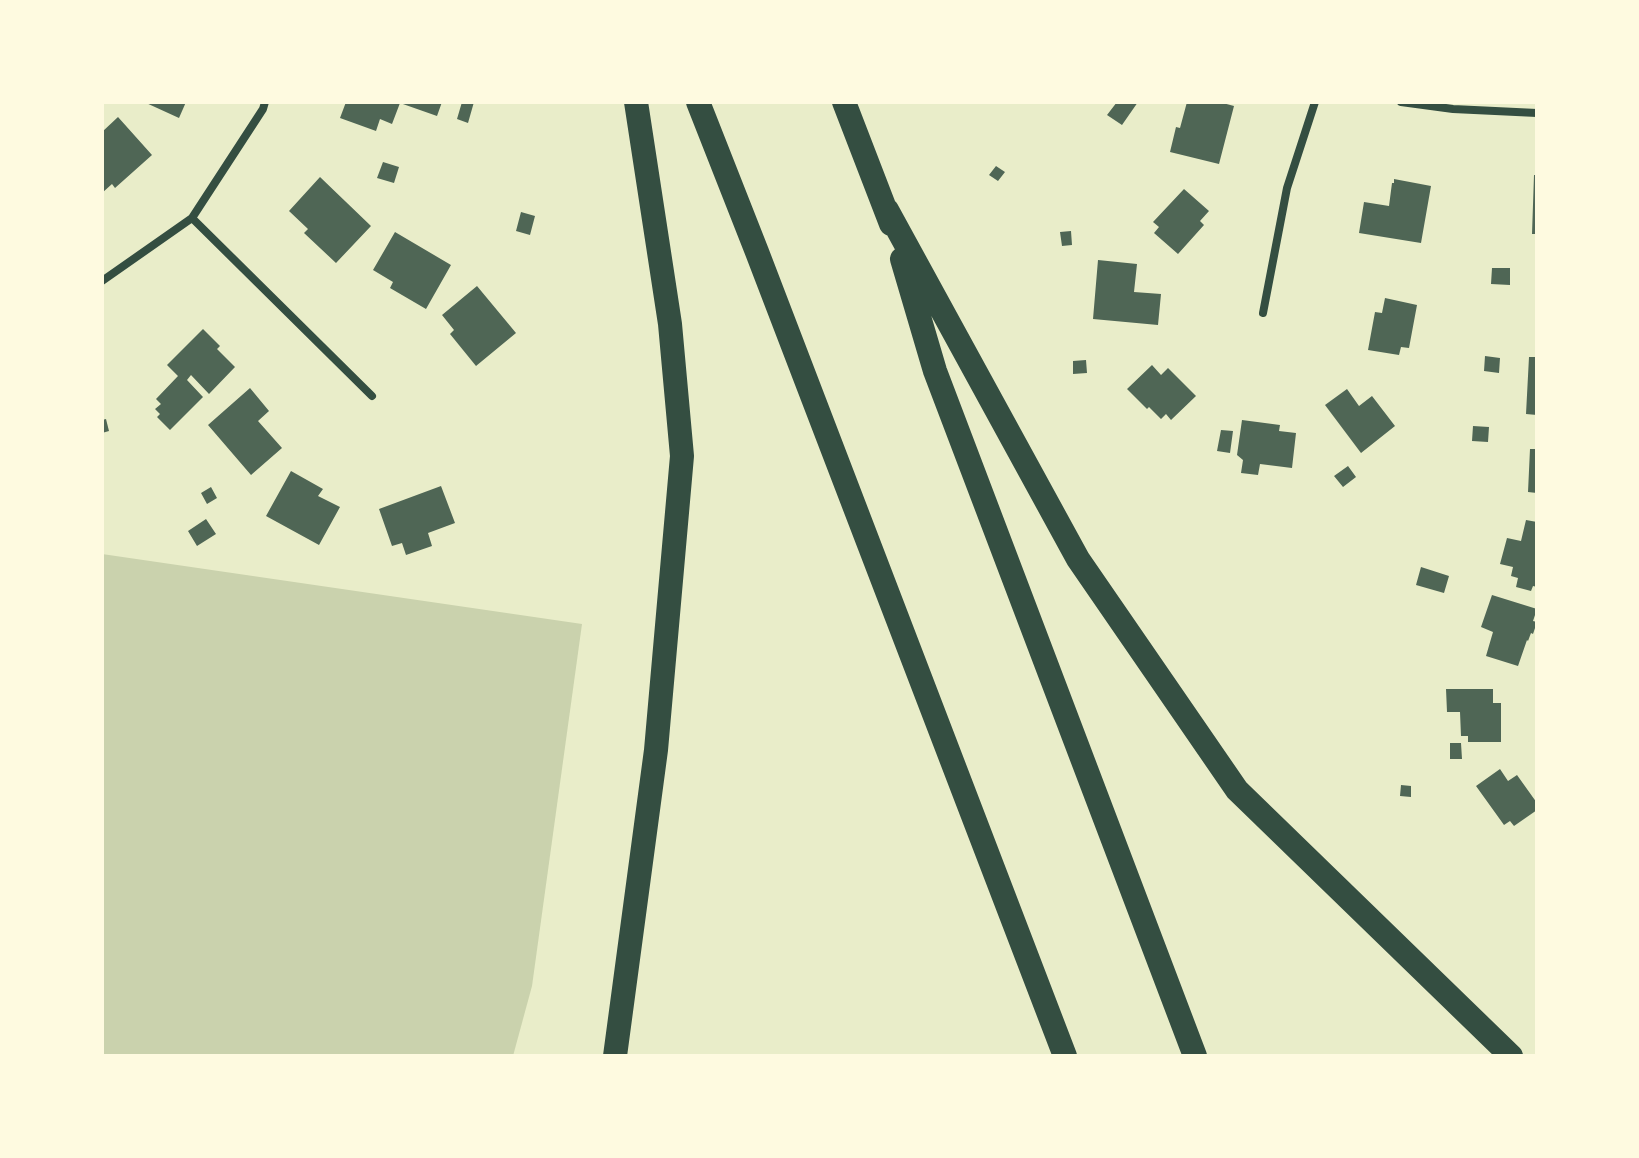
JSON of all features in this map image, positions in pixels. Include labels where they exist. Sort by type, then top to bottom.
[{"type":"highway","points":[[615,1056],[656,750],[682,456],[670,324],[636,102]]},
{"type":"highway","points":[[698,102],[1065,1056]]},
{"type":"highway","points":[[844,102],[887,210],[935,371],[1195,1056]]},
{"type":"highway","points":[[887,210],[1078,559],[1237,790],[1511,1056]]},
{"type":"highway","points":[[598,1056],[637,896]]},
{"type":"street","points":[[102,281],[192,218],[265,102]]},
{"type":"street","points":[[1263,313],[1287,188],[1315,102]]},
{"type":"street","points":[[1401,102],[1453,109],[1537,113]]},
{"type":"street","points":[[192,218],[372,396]]},
{"type":"green space","points":[[102,554],[582,624],[532,986],[513,1056],[102,1056]]},
{"type":"building","points":[[144,102],[186,102],[179,118]]},
{"type":"building","points":[[346,102],[442,102],[437,116],[400,103],[392,124],[380,119],[376,131],[340,118]]},
{"type":"building","points":[[462,102],[474,102],[468,123],[457,119]]},
{"type":"building","points":[[1117,102],[1138,102],[1122,125],[1107,115]]},
{"type":"building","points":[[1187,102],[1219,102],[1234,106],[1219,164],[1170,152]]},
{"type":"building","points":[[118,117],[152,155],[115,188],[112,184],[102,193],[102,132]]},
{"type":"building","points":[[383,162],[399,167],[394,183],[377,178]]},
{"type":"building","points":[[996,166],[1005,172],[998,181],[989,175]]},
{"type":"building","points":[[1534,175],[1537,175],[1537,234],[1532,234]]},
{"type":"building","points":[[320,177],[371,226],[336,263],[304,233],[308,229],[289,211]]},
{"type":"building","points":[[1394,179],[1431,186],[1421,243],[1359,233],[1364,202],[1389,206]]},
{"type":"building","points":[[1184,189],[1209,211],[1200,221],[1204,225],[1178,254],[1154,233],[1159,227],[1153,222]]},
{"type":"building","points":[[521,212],[535,216],[530,235],[516,231]]},
{"type":"building","points":[[1071,231],[1072,245],[1062,246],[1060,232]]},
{"type":"building","points":[[395,232],[451,265],[426,309],[390,288],[393,282],[373,270]]},
{"type":"building","points":[[1098,260],[1137,264],[1134,292],[1161,294],[1158,325],[1093,319]]},
{"type":"building","points":[[1492,268],[1510,268],[1510,285],[1491,284]]},
{"type":"building","points":[[477,286],[516,333],[476,366],[450,334],[454,330],[442,315]]},
{"type":"building","points":[[1385,298],[1417,305],[1409,348],[1401,347],[1399,355],[1368,350],[1375,312],[1382,313]]},
{"type":"building","points":[[203,329],[235,367],[209,394],[191,375],[187,380],[203,397],[170,430],[157,417],[160,414],[155,409],[161,404],[156,399],[178,376],[167,365]]},
{"type":"building","points":[[1485,356],[1500,358],[1499,373],[1484,371]]},
{"type":"building","points":[[1529,357],[1537,357],[1537,415],[1526,414]]},
{"type":"building","points":[[1086,360],[1087,373],[1073,374],[1073,361]]},
{"type":"building","points":[[1152,365],[1161,375],[1168,368],[1196,396],[1171,420],[1166,414],[1161,419],[1127,389]]},
{"type":"building","points":[[250,388],[269,411],[258,421],[282,448],[251,475],[208,425]]},
{"type":"building","points":[[1347,389],[1359,406],[1372,396],[1395,426],[1361,453],[1325,405]]},
{"type":"building","points":[[106,419],[109,431],[102,433],[102,420]]},
{"type":"building","points":[[1242,420],[1280,425],[1279,431],[1296,433],[1292,468],[1260,464],[1258,475],[1241,473],[1243,460],[1237,455]]},
{"type":"building","points":[[1473,426],[1489,427],[1488,442],[1472,441]]},
{"type":"building","points":[[1221,430],[1233,431],[1230,453],[1217,451]]},
{"type":"building","points":[[1530,449],[1537,449],[1537,493],[1528,492]]},
{"type":"building","points":[[1348,466],[1356,477],[1343,487],[1334,476]]},
{"type":"building","points":[[291,471],[323,489],[318,496],[340,507],[319,545],[266,516]]},
{"type":"building","points":[[441,486],[455,523],[428,533],[432,546],[406,555],[402,543],[392,546],[379,509]]},
{"type":"building","points":[[211,487],[217,498],[207,504],[201,493]]},
{"type":"building","points":[[206,519],[216,534],[197,546],[188,531]]},
{"type":"building","points":[[1526,520],[1537,522],[1537,587],[1533,586],[1531,591],[1516,587],[1518,578],[1511,576],[1513,567],[1500,564],[1507,538],[1521,541]]},
{"type":"building","points":[[1421,567],[1449,576],[1444,593],[1416,585]]},
{"type":"building","points":[[1492,595],[1537,609],[1533,634],[1527,640],[1518,666],[1486,656],[1493,632],[1481,627]]},
{"type":"building","points":[[1446,689],[1493,689],[1493,703],[1501,703],[1501,742],[1468,742],[1468,736],[1461,736],[1460,712],[1447,712]]},
{"type":"building","points":[[1450,743],[1461,743],[1462,759],[1450,759]]},
{"type":"building","points":[[1500,769],[1508,781],[1517,775],[1537,803],[1537,810],[1514,826],[1510,821],[1504,825],[1476,786]]},
{"type":"building","points":[[1401,785],[1411,786],[1411,797],[1400,796]]}]
